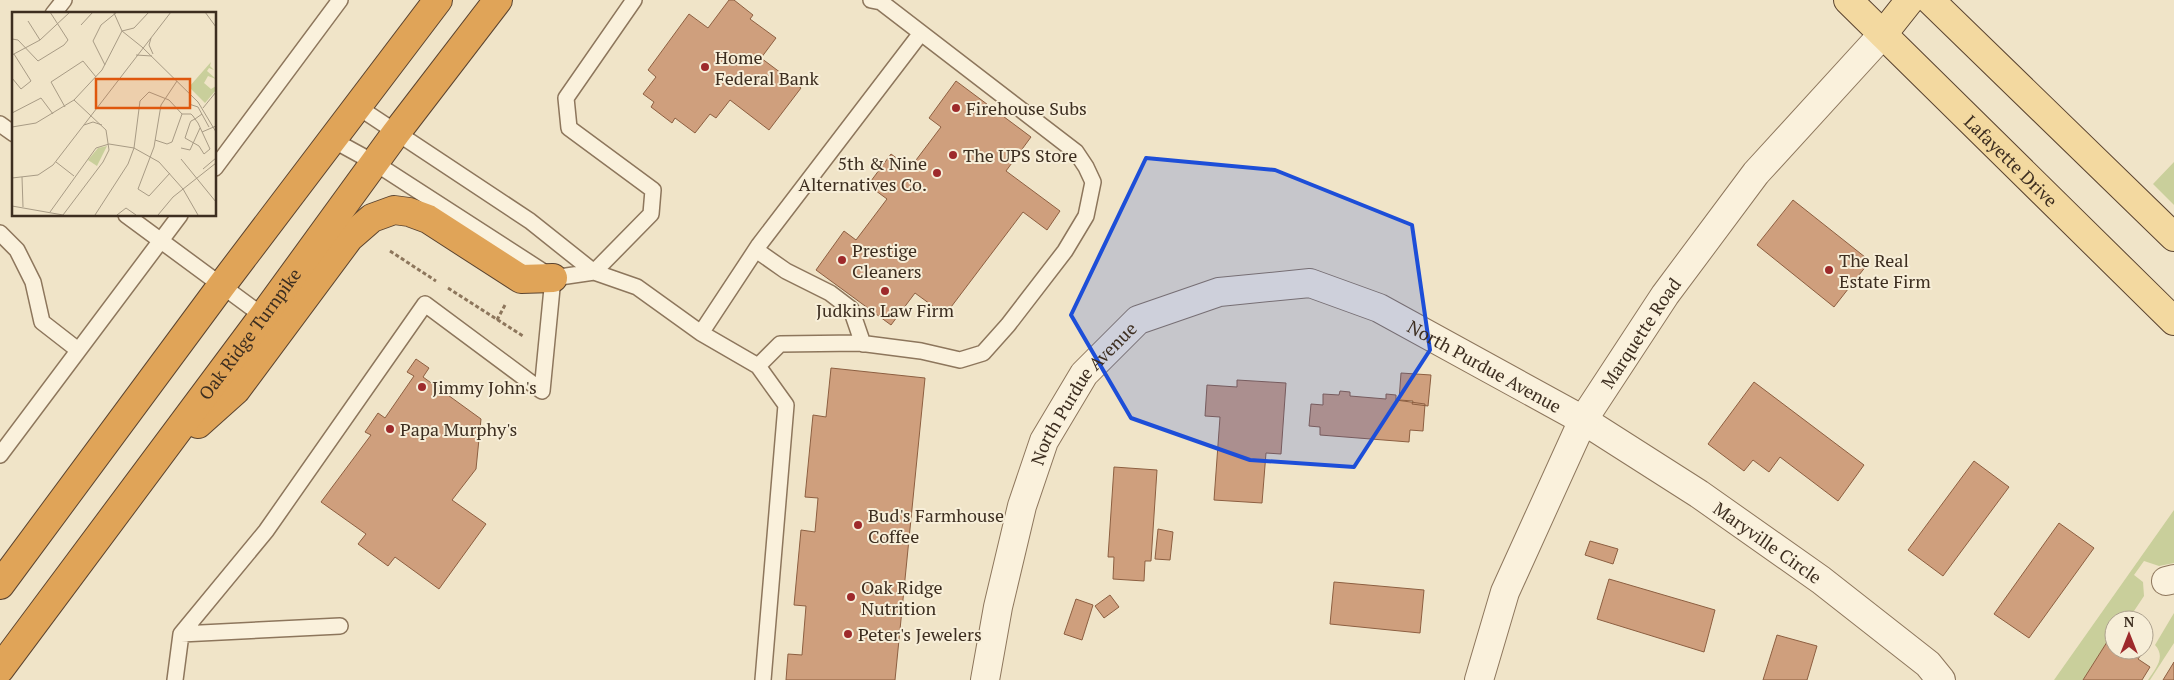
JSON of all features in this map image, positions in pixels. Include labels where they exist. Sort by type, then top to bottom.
[{"type":"highway","points":[[0,585],[438,0]]},
{"type":"highway","name":"Oak Ridge Turnpike","points":[[4,655],[264,316],[396,133],[498,0]]},
{"type":"highway","points":[[150,467],[236,390],[349,238],[372,218],[394,210],[409,212],[428,219],[521,279],[553,278]]},
{"type":"main road","name":"Lafayette Drive","points":[[1848,0],[2174,321]]},
{"type":"main road","points":[[1884,34],[1910,0]]},
{"type":"main road","points":[[1930,0],[2174,237]]},
{"type":"street","name":"Marquette Road","points":[[1479,680],[1504,592],[1583,420],[1665,296],[1756,173],[1884,34]]},
{"type":"street","name":"North Purdue Avenue","points":[[985,680],[998,607],[1022,506],[1044,441],[1084,374],[1138,320],[1219,292],[1310,283],[1379,308],[1583,420]]},
{"type":"street","name":"Maryville Circle","points":[[1583,420],[1699,494],[1821,580],[1928,664],[1941,680]]},
{"type":"lane","points":[[55,12],[64,0]]},
{"type":"lane","points":[[216,167],[340,0]]},
{"type":"lane","points":[[333,140],[553,278],[594,272],[650,214],[653,190],[569,128],[566,98],[634,0]]},
{"type":"lane","points":[[758,366],[780,344],[863,344],[921,351],[960,360],[983,353],[1065,251],[1086,216],[1093,182],[1076,152],[881,2],[871,0]]},
{"type":"lane","points":[[700,333],[756,250],[921,33]]},
{"type":"lane","points":[[358,107],[530,221],[594,272],[637,287],[700,333],[758,366],[786,405],[763,680]]},
{"type":"lane","points":[[0,124],[12,133]]},
{"type":"lane","points":[[127,216],[264,316]]},
{"type":"lane","points":[[2,449],[179,216]]},
{"type":"lane","points":[[0,234],[17,250],[29,274],[42,322],[78,350]]},
{"type":"lane","points":[[756,250],[786,271],[830,293],[851,309],[863,344]]},
{"type":"lane","points":[[175,680],[181,634],[266,530],[425,304],[542,391],[553,278]]},
{"type":"lane","points":[[181,634],[340,626]]},
{"type":"path","points":[[390,251],[546,349]]},
{"type":"highlighted area","points":[[1146,158],[1275,170],[1412,225],[1430,350],[1354,467],[1250,460],[1131,418],[1071,315]]},
{"type":"green space","points":[[2174,162],[2174,205],[2153,184]]},
{"type":"green space","points":[[2174,510],[2174,563],[2159,566],[2144,561],[2134,575],[2143,582],[2144,596],[2135,610],[2104,610],[2104,647],[2083,680],[2054,680]]},
{"type":"green space","points":[[2174,613],[2174,643],[2150,680],[2148,680],[2157,667],[2160,658],[2155,645]]},
{"type":"building","points":[[729,0],[734,0],[753,15],[750,19],[776,38],[761,58],[801,88],[769,130],[730,100],[716,118],[710,114],[695,133],[675,118],[672,123],[651,107],[654,102],[643,94],[656,77],[648,70],[689,14],[708,28]]},
{"type":"building","points":[[956,81],[1031,137],[1006,171],[1060,211],[1047,230],[1023,212],[945,315],[915,293],[891,325],[816,270],[844,231],[856,240],[887,199],[868,185],[891,154],[910,168],[941,127],[929,118]]},
{"type":"building","points":[[1793,200],[1870,261],[1834,307],[1757,245]]},
{"type":"building","points":[[416,359],[429,368],[423,377],[481,419],[476,469],[452,500],[486,524],[439,589],[395,557],[388,566],[358,544],[366,534],[321,502],[371,435],[365,432],[378,413],[385,418],[414,376],[407,372]]},
{"type":"building","points":[[831,368],[925,378],[895,680],[786,680],[788,654],[802,655],[806,606],[794,605],[801,530],[815,532],[818,498],[805,497],[813,415],[826,417]]},
{"type":"building","points":[[1401,373],[1431,375],[1428,406],[1412,404],[1413,401],[1399,400]]},
{"type":"building","points":[[1237,380],[1286,383],[1281,454],[1266,453],[1262,503],[1214,500],[1220,417],[1205,416],[1207,385],[1237,387]]},
{"type":"building","points":[[1754,382],[1864,465],[1838,501],[1780,457],[1769,472],[1753,460],[1744,471],[1708,444]]},
{"type":"building","points":[[1340,391],[1350,392],[1350,396],[1386,399],[1386,394],[1396,395],[1396,400],[1425,404],[1423,431],[1410,430],[1409,442],[1320,435],[1320,427],[1309,426],[1311,404],[1323,405],[1323,394],[1339,395]]},
{"type":"building","points":[[1974,461],[2009,487],[1943,576],[1908,550]]},
{"type":"building","points":[[1114,467],[1157,470],[1151,561],[1145,561],[1144,581],[1113,579],[1114,557],[1108,557]]},
{"type":"building","points":[[2059,523],[2094,548],[2029,638],[1994,614]]},
{"type":"building","points":[[1158,529],[1173,532],[1170,560],[1155,559]]},
{"type":"building","points":[[1590,541],[1618,549],[1613,564],[1585,555]]},
{"type":"building","points":[[1609,579],[1715,610],[1704,652],[1597,619]]},
{"type":"building","points":[[1334,582],[1424,590],[1420,633],[1330,624]]},
{"type":"building","points":[[1110,595],[1119,607],[1104,618],[1095,606]]},
{"type":"building","points":[[1076,599],[1093,605],[1082,640],[1064,634]]},
{"type":"building","points":[[1777,635],[1817,646],[1807,680],[1763,680]]},
{"type":"building","points":[[2104,647],[2104,660],[2140,660],[2150,667],[2142,680],[2083,680]]},
{"type":"building","points":[[2174,662],[2174,680],[2163,680]]},
{"type":"place","name":"Home Federal Bank","points":[[705,67]]},
{"type":"place","name":"Firehouse Subs","points":[[956,108]]},
{"type":"place","name":"The UPS Store","points":[[953,155]]},
{"type":"place","name":"5th & Nine Alternatives Co.","points":[[937,173]]},
{"type":"place","name":"Prestige Cleaners","points":[[842,260]]},
{"type":"place","name":"The Real Estate Firm","points":[[1829,270]]},
{"type":"place","name":"Judkins Law Firm","points":[[885,291]]},
{"type":"place","name":"Jimmy John's","points":[[422,387]]},
{"type":"place","name":"Papa Murphy's","points":[[390,429]]},
{"type":"place","name":"Bud's Farmhouse Coffee","points":[[858,525]]},
{"type":"place","name":"Oak Ridge Nutrition","points":[[851,597]]},
{"type":"place","name":"Peter's Jewelers","points":[[848,634]]}]
